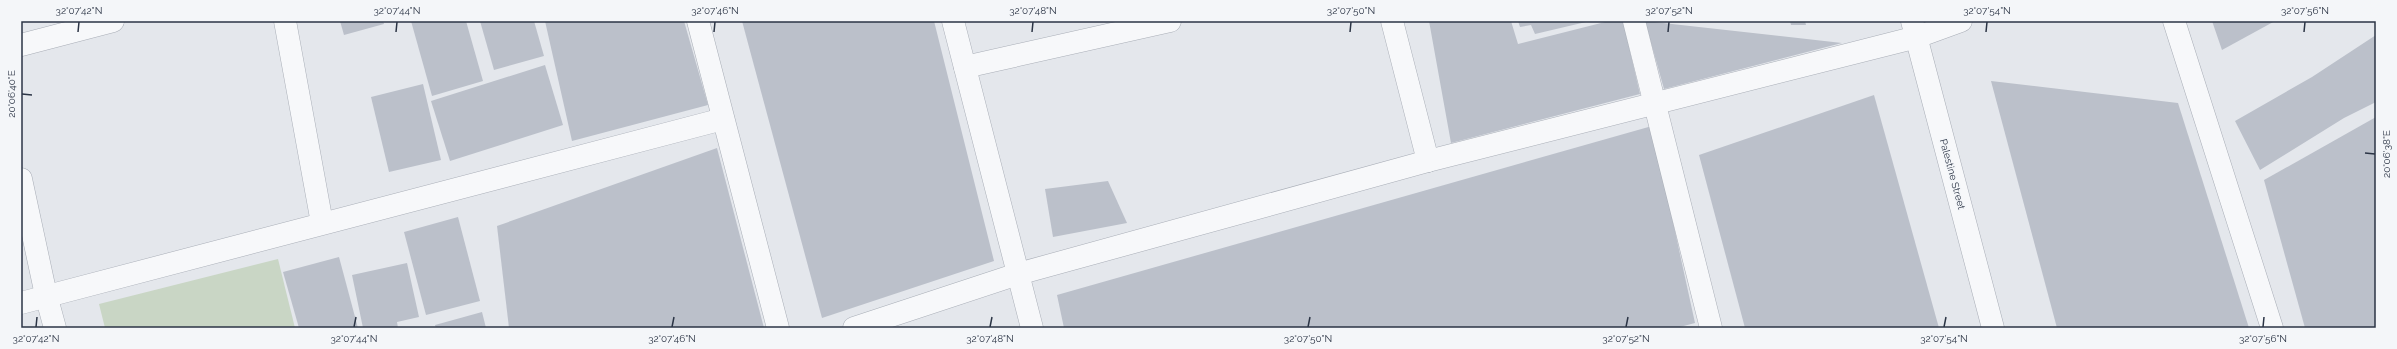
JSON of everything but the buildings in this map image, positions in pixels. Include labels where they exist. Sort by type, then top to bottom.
[{"type":"street","points":[[21,45],[113,21]]},
{"type":"street","points":[[285,21],[322,223]]},
{"type":"street","points":[[698,21],[778,328]]},
{"type":"street","points":[[953,21],[1032,328]]},
{"type":"street","points":[[965,67],[1170,21]]},
{"type":"street","points":[[1392,21],[1428,161]]},
{"type":"street","points":[[1634,21],[1711,328]]},
{"type":"street","points":[[854,328],[1018,274],[1428,161],[1655,103],[1915,29],[1961,21]]},
{"type":"street","points":[[2174,21],[2272,328]]},
{"type":"street","name":"Palestine Street","points":[[1915,29],[1993,328]]},
{"type":"street","points":[[21,303],[46,295],[723,119]]},
{"type":"street","points":[[21,179],[46,295],[55,328]]},
{"type":"green space","points":[[278,259],[295,328],[105,328],[99,304]]}]
